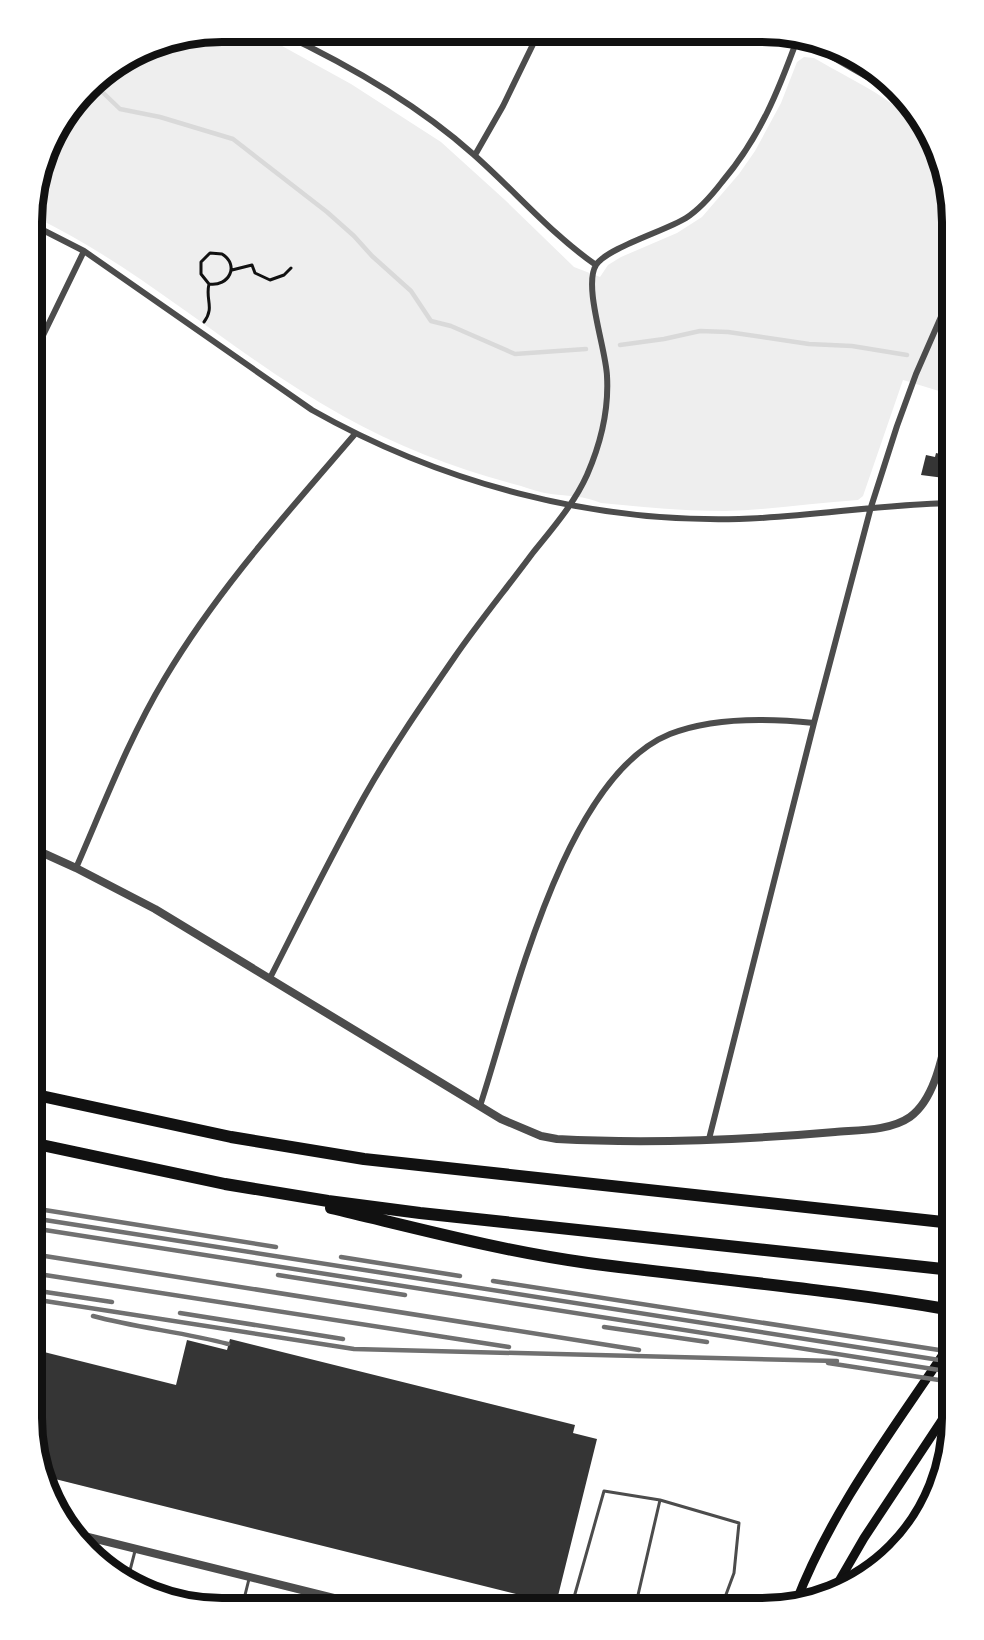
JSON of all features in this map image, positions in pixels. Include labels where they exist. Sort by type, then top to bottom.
[{"type":"highway","points":[[42,1096],[231,1137],[364,1159],[942,1222]]},
{"type":"highway","points":[[42,1145],[225,1184],[492,1246],[587,1262],[876,1297],[942,1308]]},
{"type":"highway","points":[[225,1184],[420,1213],[942,1269]]},
{"type":"main road","points":[[799,1594],[811,1564],[842,1506],[942,1357]]},
{"type":"main road","points":[[840,1580],[864,1538],[942,1420]]},
{"type":"street","points":[[305,42],[400,100],[452,136],[573,249],[596,265]]},
{"type":"street","points":[[474,155],[503,106],[534,42]]},
{"type":"street","points":[[270,978],[365,795],[389,755],[467,639],[570,504],[590,467],[603,428],[608,392],[606,357],[592,291],[592,277],[596,265],[613,250],[652,235],[687,217],[712,195],[738,164],[763,123],[773,104],[795,46]]},
{"type":"street","points":[[828,55],[875,81]]},
{"type":"street","points":[[42,230],[84,251],[312,410],[355,434],[444,472],[500,489],[570,504],[658,517],[709,519],[774,517],[913,503],[942,503]]},
{"type":"street","points":[[42,337],[84,251]]},
{"type":"street","points":[[709,1138],[871,507],[916,374],[934,335],[942,311]]},
{"type":"street","points":[[76,868],[141,721],[194,632],[247,560],[355,434]]},
{"type":"street","points":[[480,1106],[545,902],[580,829],[615,777],[651,744],[669,734],[695,726],[719,722],[789,720],[814,723]]},
{"type":"street","points":[[42,853],[155,909],[501,1119],[524,1130],[557,1139],[745,1139],[869,1129],[898,1123],[910,1117],[924,1101],[934,1081],[942,1051]]},
{"type":"street","points":[[87,1537],[334,1598]]},
{"type":"lane","points":[[574,1598],[604,1491],[660,1500],[740,1523],[734,1573],[725,1598]]},
{"type":"lane","points":[[637,1598],[660,1500]]},
{"type":"lane","points":[[130,1572],[136,1549]]},
{"type":"lane","points":[[244,1598],[249,1577]]},
{"type":"path","points":[[216,252],[222,254],[231,263],[232,270],[230,277],[224,282],[219,285],[209,284],[201,274],[200,268],[205,256],[216,252]]},
{"type":"path","points":[[232,270],[252,266],[255,273],[270,280],[284,275],[291,268]]},
{"type":"path","points":[[206,319],[210,309],[207,293],[209,284]]},
{"type":"shaded area","points":[[210,42],[275,42],[351,84],[441,142],[574,267],[600,277],[608,265],[621,257],[677,233],[702,217],[739,174],[755,151],[781,103],[797,62],[804,57],[814,58],[901,110],[918,132],[928,153],[939,187],[942,210],[942,392],[903,380],[863,496],[858,500],[725,511],[601,503],[583,498],[544,493],[452,465],[407,448],[343,416],[265,367],[113,261],[42,221],[48,175],[72,122],[103,87],[132,66],[175,48]]},
{"type":"building","points":[[936,453],[942,454],[942,478],[921,475],[926,455],[935,457]]},
{"type":"building","points":[[230,1339],[575,1425],[573,1433],[597,1439],[557,1598],[532,1598],[53,1478],[45,1453],[42,1430],[42,1352],[176,1385],[187,1340],[227,1350]]},
{"type":"waterway","points":[[100,90],[120,109],[160,117],[233,139],[327,212],[354,236],[372,256],[411,291],[431,321],[451,326],[515,354],[586,349]]},
{"type":"waterway","points":[[620,345],[700,331],[728,332],[809,344],[852,346],[907,355]]},
{"type":"railway","points":[[42,1210],[276,1247]]},
{"type":"railway","points":[[42,1220],[942,1360]]},
{"type":"railway","points":[[42,1230],[942,1370]]},
{"type":"railway","points":[[42,1256],[639,1350]]},
{"type":"railway","points":[[341,1257],[460,1276]]},
{"type":"railway","points":[[42,1275],[509,1347]]},
{"type":"railway","points":[[278,1275],[405,1295]]},
{"type":"railway","points":[[493,1281],[942,1350]]},
{"type":"railway","points":[[42,1292],[112,1302]]},
{"type":"railway","points":[[42,1301],[354,1349],[837,1361]]},
{"type":"railway","points":[[180,1313],[343,1339]]},
{"type":"railway","points":[[93,1316],[228,1344]]},
{"type":"railway","points":[[604,1327],[707,1342]]},
{"type":"railway","points":[[828,1363],[942,1380]]}]
